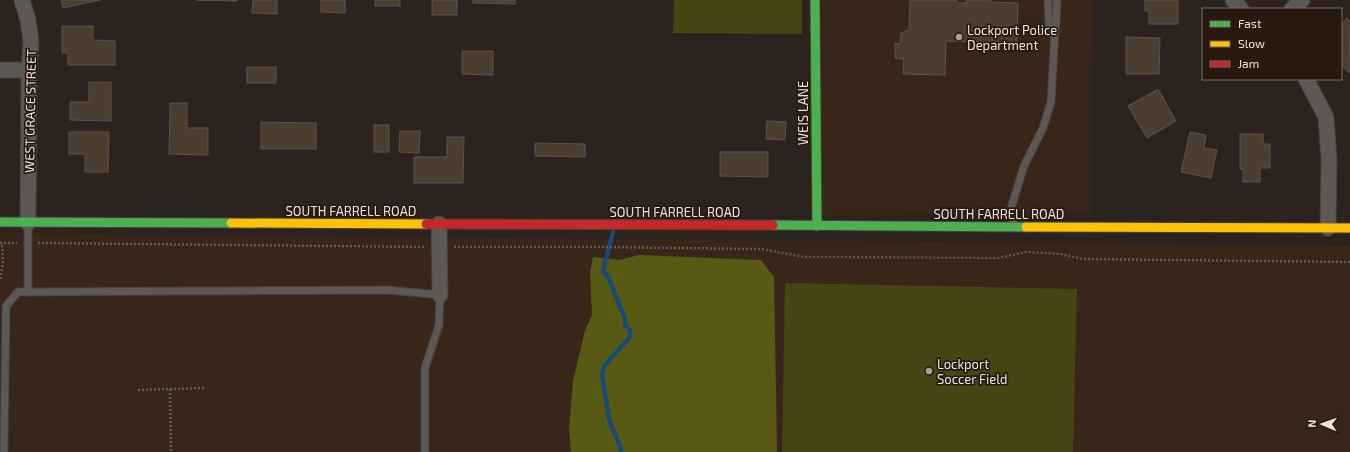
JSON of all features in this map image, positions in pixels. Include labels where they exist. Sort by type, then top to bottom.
[{"type":"street","name":"WEST GRACE STREET","points":[[22,0],[28,20],[31,42],[29,70],[28,223]]},
{"type":"street","name":"WEIS LANE","points":[[815,0],[817,226]]},
{"type":"street","points":[[1233,0],[1240,8]]},
{"type":"street","points":[[1293,8],[1302,0]]},
{"type":"street","points":[[0,70],[29,70]]},
{"type":"street","points":[[1307,80],[1326,117],[1329,160],[1328,228]]},
{"type":"street","name":"SOUTH FARRELL ROAD","points":[[0,222],[1350,228]]},
{"type":"street","points":[[439,224],[440,295]]},
{"type":"lane","points":[[1048,0],[1049,26],[1055,31]]},
{"type":"lane","points":[[1013,227],[1012,205],[1024,166],[1043,128],[1051,102],[1057,0]]},
{"type":"lane","points":[[28,223],[28,292]]},
{"type":"lane","points":[[4,452],[6,306],[18,292],[388,290],[440,295],[439,325],[425,368],[425,452]]},
{"type":"path","points":[[0,280],[2,263],[1,243],[761,249],[804,257],[998,258],[1026,252],[1060,254],[1083,258],[1350,262]]},
{"type":"path","points":[[138,390],[204,388]]},
{"type":"path","points":[[170,389],[171,452]]},
{"type":"shaded area","points":[[674,0],[802,0],[802,34],[673,33]]},
{"type":"shaded area","points":[[822,0],[1092,0],[1091,212],[822,216]]},
{"type":"shaded area","points":[[0,233],[1350,246],[1350,452],[0,452]]},
{"type":"shaded area","points":[[639,255],[761,260],[774,277],[777,452],[571,452],[569,430],[573,381],[585,330],[592,315],[590,273],[593,257],[619,260]]},
{"type":"shaded area","name":"Lockport Soccer Field","points":[[785,283],[1077,289],[1073,452],[782,452]]},
{"type":"building","points":[[61,0],[100,0],[63,8]]},
{"type":"building","points":[[196,0],[237,0],[237,1]]},
{"type":"building","points":[[253,0],[277,0],[277,14],[252,13]]},
{"type":"building","points":[[321,0],[345,0],[345,13],[321,12]]},
{"type":"building","points":[[375,0],[400,0],[400,6],[375,6]]},
{"type":"building","points":[[432,0],[457,0],[457,15],[432,15]]},
{"type":"building","points":[[473,0],[515,0],[515,4],[473,3]]},
{"type":"building","name":"Lockport Police Department","points":[[910,0],[957,0],[957,3],[966,3],[966,0],[991,0],[991,2],[1018,3],[1017,43],[946,41],[945,75],[903,74],[904,59],[895,58],[895,43],[900,44],[901,33],[909,30]]},
{"type":"building","points":[[1145,0],[1178,0],[1178,24],[1149,24],[1149,11],[1145,11]]},
{"type":"building","points":[[1347,18],[1350,21],[1349,73],[1342,65],[1342,24]]},
{"type":"building","points":[[62,26],[93,26],[93,40],[115,41],[115,65],[68,65],[68,53],[62,53]]},
{"type":"building","points":[[1126,37],[1160,38],[1159,74],[1126,74]]},
{"type":"building","points":[[462,51],[493,51],[493,75],[462,74]]},
{"type":"building","points":[[247,67],[276,67],[276,83],[247,83]]},
{"type":"building","points":[[89,82],[111,82],[111,121],[70,120],[70,102],[89,102]]},
{"type":"building","points":[[1158,89],[1176,121],[1147,138],[1128,106]]},
{"type":"building","points":[[170,103],[187,103],[187,128],[208,128],[208,155],[169,154]]},
{"type":"building","points":[[767,121],[786,122],[785,140],[766,139]]},
{"type":"building","points":[[261,122],[316,123],[316,149],[261,149]]},
{"type":"building","points":[[374,125],[389,125],[389,152],[374,152]]},
{"type":"building","points":[[400,131],[420,131],[419,153],[399,152]]},
{"type":"building","points":[[69,132],[109,132],[108,172],[85,172],[85,154],[69,154]]},
{"type":"building","points":[[1190,132],[1206,135],[1204,148],[1217,150],[1211,178],[1181,172]]},
{"type":"building","points":[[1240,134],[1263,134],[1263,144],[1270,144],[1270,168],[1260,168],[1260,182],[1243,182],[1243,169],[1240,169]]},
{"type":"building","points":[[447,137],[464,137],[463,183],[414,183],[414,157],[447,157]]},
{"type":"building","points":[[535,143],[585,144],[585,157],[535,156]]},
{"type":"building","points":[[720,152],[768,152],[768,177],[720,176]]},
{"type":"waterway","points":[[613,232],[603,271],[608,277],[625,319],[625,325],[630,330],[630,337],[604,366],[602,374],[609,419],[622,452]]},
{"type":"traffic: fast","points":[[815,0],[817,226]]},
{"type":"traffic: fast","points":[[0,222],[231,223]]},
{"type":"traffic: fast","points":[[773,225],[1026,227]]},
{"type":"traffic: slow","points":[[231,223],[426,224]]},
{"type":"traffic: slow","points":[[1026,227],[1350,228]]},
{"type":"traffic: jam","points":[[426,224],[773,225]]},
{"type":"place","name":"Lockport Police Department","points":[[959,37]]},
{"type":"place","name":"Lockport Soccer Field","points":[[929,371]]}]
